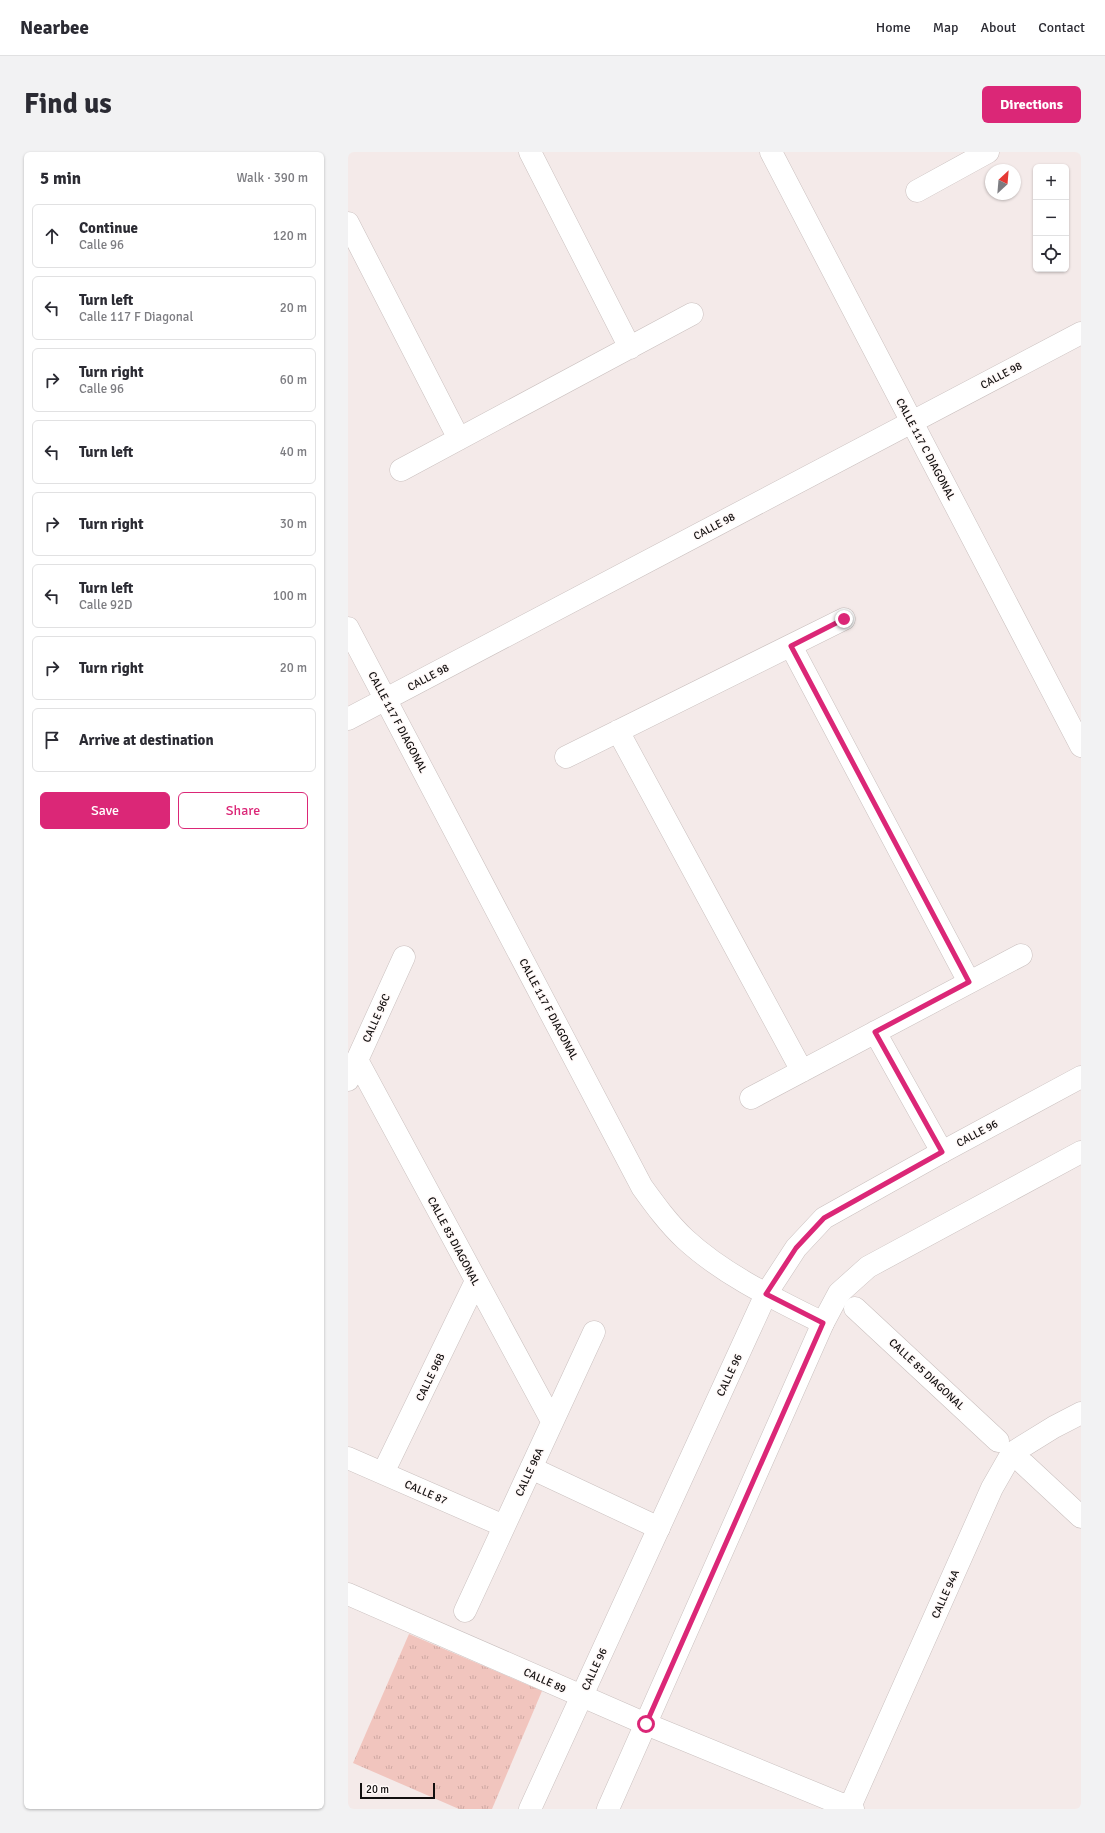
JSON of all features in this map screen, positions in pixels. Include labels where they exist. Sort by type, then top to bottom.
[{"type":"street","points":[[530,152],[630,348]]},
{"type":"street","name":"CALLE 117 C DIAGONAL","points":[[771,152],[1081,746]]},
{"type":"street","points":[[917,191],[988,152]]},
{"type":"street","points":[[348,223],[459,439]]},
{"type":"street","points":[[401,470],[692,314]]},
{"type":"street","name":"CALLE 98","points":[[348,719],[1081,333]]},
{"type":"street","points":[[566,757],[844,619]]},
{"type":"street","name":"CALLE 117 F DIAGONAL","points":[[348,628],[642,1187],[664,1216],[685,1239],[718,1264],[766,1294],[823,1323]]},
{"type":"street","points":[[791,646],[969,982]]},
{"type":"street","points":[[618,731],[802,1071]]},
{"type":"street","points":[[751,1098],[1021,955]]},
{"type":"street","name":"CALLE 96C","points":[[348,1080],[404,957]]},
{"type":"street","points":[[875,1032],[942,1152]]},
{"type":"street","name":"CALLE 83 DIAGONAL","points":[[357,1060],[552,1421]]},
{"type":"street","name":"CALLE 96","points":[[530,1809],[766,1294],[796,1248],[824,1218],[1081,1077]]},
{"type":"street","points":[[608,1809],[823,1323],[839,1293],[868,1267],[1081,1152]]},
{"type":"street","name":"CALLE 96B","points":[[383,1473],[476,1281]]},
{"type":"street","name":"CALLE 85 DIAGONAL","points":[[855,1308],[998,1440]]},
{"type":"street","name":"CALLE 96A","points":[[465,1611],[594,1332]]},
{"type":"street","name":"CALLE 94A","points":[[851,1809],[992,1488],[1012,1453],[1054,1427],[1081,1413]]},
{"type":"street","name":"CALLE 87","points":[[348,1458],[504,1526]]},
{"type":"street","points":[[1024,1464],[1081,1517]]},
{"type":"street","points":[[531,1468],[659,1528]]},
{"type":"street","name":"CALLE 89","points":[[348,1594],[646,1724],[851,1809]]},
{"type":"green space","points":[[409,1634],[542,1691],[492,1809],[459,1809],[353,1763]]},
{"type":"route","points":[[646,1724],[823,1323],[766,1294],[796,1248],[824,1218],[942,1152],[875,1032],[969,982],[791,646],[844,619]]}]
